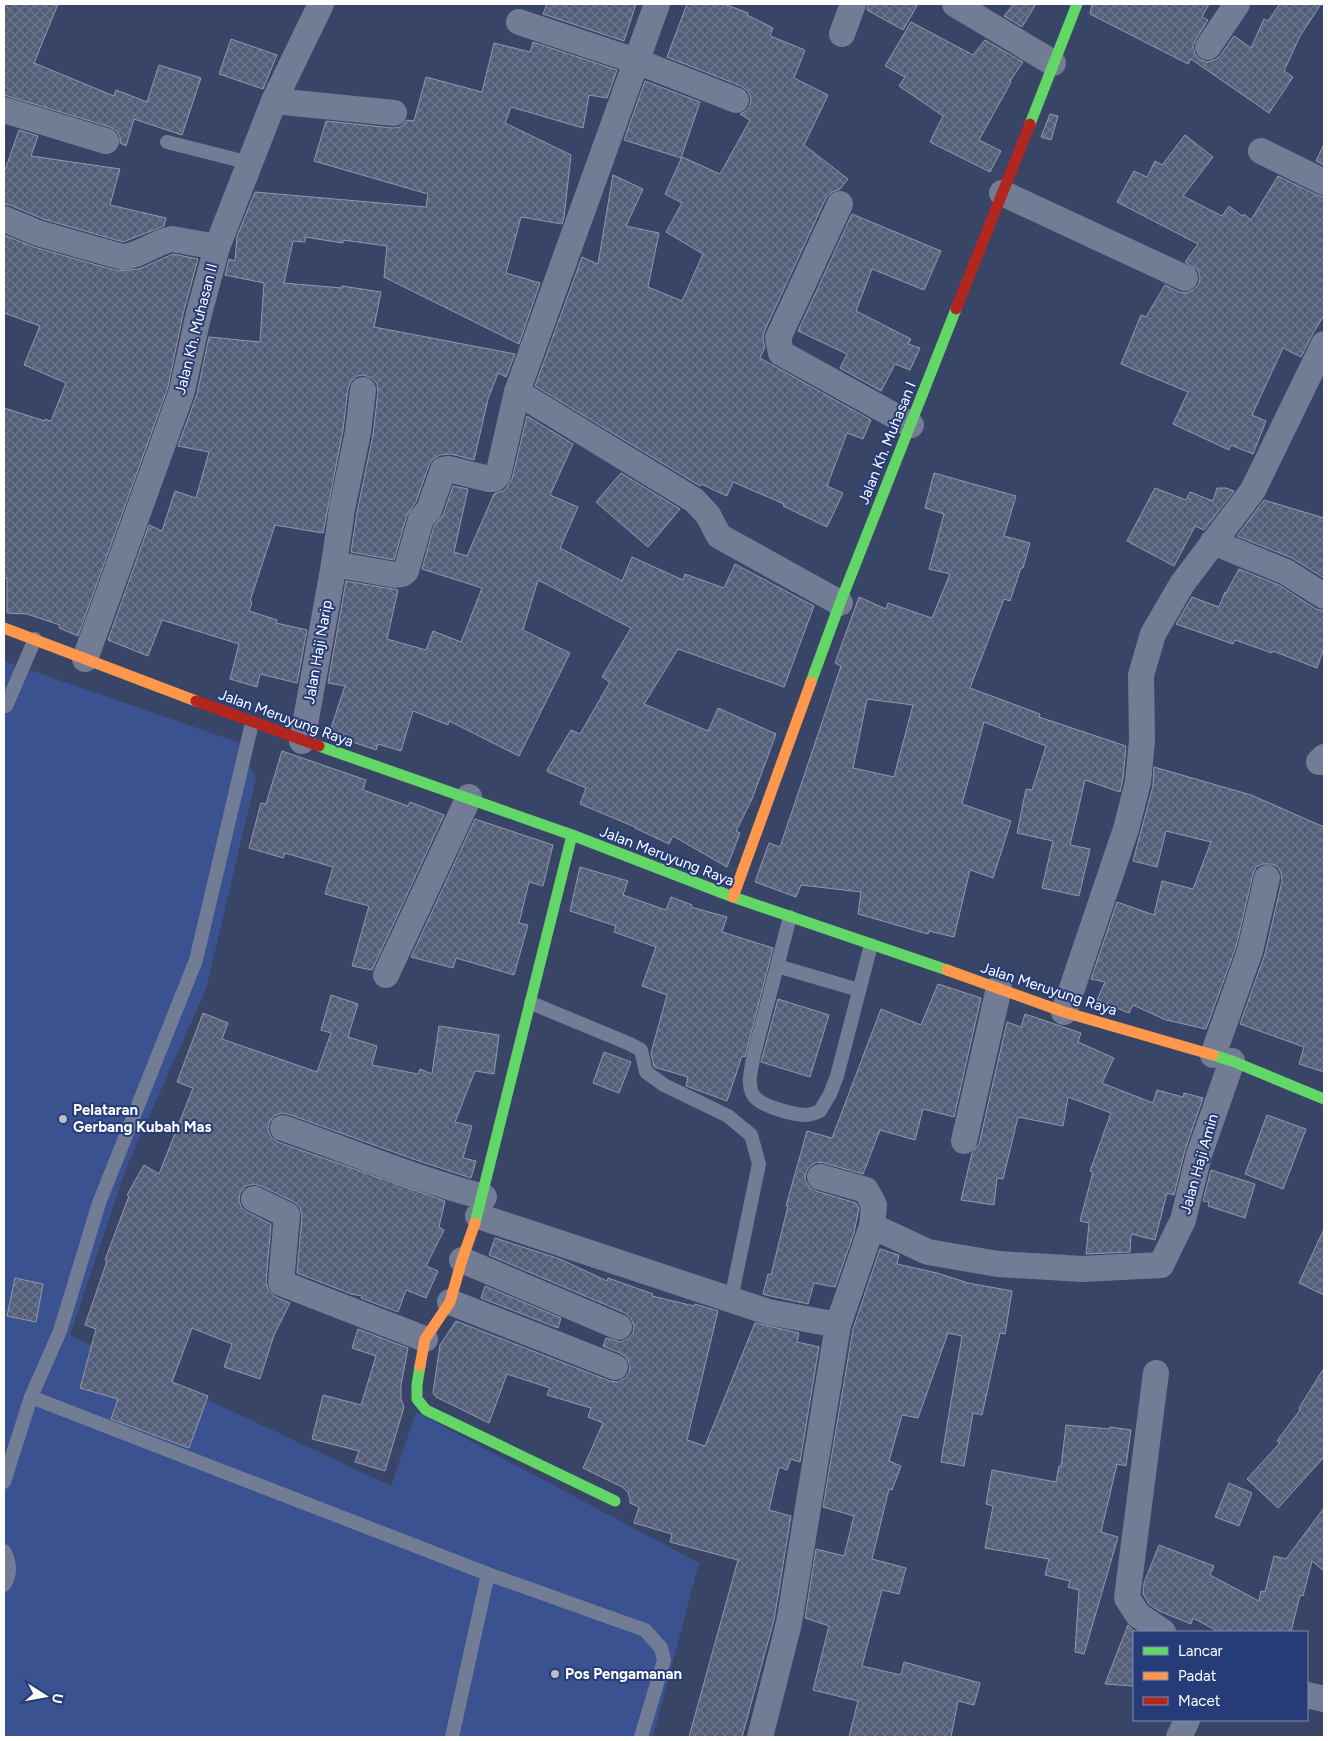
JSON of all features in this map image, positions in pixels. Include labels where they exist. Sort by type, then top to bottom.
[{"type":"street","name":"Jalan Kh. Muhasan II","points":[[85,659],[182,391],[198,317],[217,247],[274,101],[321,4]]},
{"type":"street","points":[[334,564],[395,575],[402,574],[406,571],[421,519],[429,510],[443,470],[448,469],[489,479],[494,479],[498,475],[517,392],[657,4]]},
{"type":"street","points":[[842,34],[853,4]]},
{"type":"street","points":[[955,4],[1053,63]]},
{"type":"street","name":"Jalan Kh. Muhasan I","points":[[733,897],[840,603],[1077,4]]},
{"type":"street","points":[[1208,47],[1237,4]]},
{"type":"street","points":[[519,22],[636,60],[736,100]]},
{"type":"street","points":[[274,101],[394,113]]},
{"type":"street","points":[[4,110],[106,141]]},
{"type":"street","points":[[1261,151],[1324,182]]},
{"type":"street","points":[[1002,194],[1184,278]]},
{"type":"street","points":[[840,204],[778,338],[781,353],[911,425]]},
{"type":"street","points":[[4,219],[38,233],[115,256],[129,257],[165,240],[172,239],[217,247]]},
{"type":"street","points":[[1064,1012],[1126,829],[1138,782],[1142,740],[1142,675],[1153,634],[1182,584],[1253,490],[1324,344]]},
{"type":"street","name":"Jalan Haji Narip","points":[[302,741],[342,509],[358,432],[363,390]]},
{"type":"street","points":[[517,392],[694,500],[708,515],[719,536],[840,603]]},
{"type":"street","points":[[1213,542],[1286,572],[1324,596]]},
{"type":"street","name":"Jalan Meruyung Raya","points":[[4,628],[252,723],[572,835],[733,897],[1064,1012],[1223,1058],[1324,1099]]},
{"type":"street","points":[[386,975],[469,798]]},
{"type":"street","points":[[572,835],[481,1207],[462,1260],[450,1302],[425,1339],[417,1385],[417,1398],[426,1410],[615,1501]]},
{"type":"street","name":"Jalan Haji Amin","points":[[872,1226],[928,1252],[998,1264],[1082,1269],[1161,1265],[1183,1220],[1267,878]]},
{"type":"street","points":[[964,1141],[999,988]]},
{"type":"street","points":[[283,1128],[408,1174],[481,1207],[731,1299],[768,1312],[838,1325]]},
{"type":"street","points":[[760,1737],[789,1624],[838,1325],[872,1226],[874,1205],[866,1190],[820,1177]]},
{"type":"street","points":[[254,1199],[287,1215],[280,1283],[425,1339]]},
{"type":"street","points":[[462,1260],[620,1327]]},
{"type":"street","points":[[450,1302],[615,1367]]},
{"type":"street","points":[[1156,1373],[1127,1598],[1138,1615],[1162,1631]]},
{"type":"street","points":[[1308,1695],[1324,1699]]},
{"type":"street","points":[[1179,1737],[1187,1721]]},
{"type":"lane","points":[[167,142],[250,163]]},
{"type":"lane","points":[[6,706],[35,639]]},
{"type":"lane","points":[[4,1482],[31,1397],[60,1331],[99,1203],[196,960],[252,723]]},
{"type":"lane","points":[[790,917],[754,1054],[750,1077],[752,1093],[758,1100],[782,1110],[806,1115],[820,1111],[830,1094],[837,1076],[870,945]]},
{"type":"lane","points":[[777,966],[859,990]]},
{"type":"lane","points":[[531,1003],[641,1050],[646,1072],[664,1085],[728,1116],[751,1135],[759,1164],[731,1299]]},
{"type":"lane","points":[[31,1397],[488,1574],[644,1630],[661,1648],[664,1660],[641,1737]]},
{"type":"lane","points":[[4,1551],[9,1561],[8,1579],[4,1586]]},
{"type":"lane","points":[[452,1737],[488,1574]]},
{"type":"shaded area","points":[[4,661],[243,744],[245,757],[256,778],[206,989],[127,1166],[70,1335],[391,1486],[416,1412],[699,1563],[653,1737],[4,1737]]},
{"type":"building","points":[[4,4],[58,4],[34,63],[114,96],[116,90],[147,102],[159,65],[201,78],[182,135],[134,119],[126,146],[120,143],[117,131],[110,127],[4,95]]},
{"type":"building","points":[[547,4],[636,4],[624,41],[543,14]]},
{"type":"building","points":[[687,4],[724,4],[748,13],[747,15],[773,28],[770,36],[805,50],[794,78],[828,95],[804,145],[848,179],[840,189],[832,192],[826,198],[764,332],[763,340],[765,347],[760,358],[871,420],[863,439],[847,433],[827,486],[843,493],[827,527],[783,506],[784,504],[733,482],[727,496],[701,484],[700,486],[535,386],[582,257],[598,264],[613,175],[643,189],[626,226],[659,233],[648,287],[682,301],[703,254],[666,232],[682,203],[665,194],[682,157],[720,174],[750,120],[740,114],[750,106],[751,98],[748,91],[741,86],[667,57]]},
{"type":"building","points":[[868,4],[918,4],[903,30],[867,10]]},
{"type":"building","points":[[1014,4],[1036,4],[1022,27],[1004,16]]},
{"type":"building","points":[[1092,4],[1209,4],[1202,17],[1208,20],[1193,46],[1195,54],[1199,59],[1207,62],[1215,60],[1220,56],[1234,36],[1251,48],[1264,19],[1268,21],[1280,4],[1321,4],[1300,36],[1284,71],[1293,77],[1269,113],[1191,59],[1188,64],[1090,14]]},
{"type":"building","points":[[911,22],[973,55],[985,40],[1023,62],[1010,81],[979,140],[1001,151],[990,172],[930,142],[943,116],[899,86],[905,77],[885,66]]},
{"type":"building","points":[[231,39],[277,55],[263,89],[219,74]]},
{"type":"building","points":[[533,42],[617,70],[607,98],[589,95],[583,128],[511,107],[505,123],[571,155],[562,224],[521,217],[506,273],[540,283],[519,344],[384,277],[387,246],[343,240],[343,243],[305,237],[305,242],[293,241],[284,283],[342,288],[342,286],[381,292],[374,327],[515,354],[506,377],[498,373],[488,399],[474,460],[451,454],[440,455],[433,459],[429,465],[416,502],[407,515],[394,560],[351,552],[373,435],[378,392],[377,384],[372,378],[364,375],[357,376],[351,381],[348,388],[343,430],[323,533],[275,525],[250,601],[252,602],[249,611],[277,620],[276,623],[307,630],[297,683],[260,674],[257,687],[230,679],[239,644],[162,620],[148,656],[108,640],[149,525],[162,531],[175,491],[196,498],[209,452],[178,446],[197,394],[209,337],[260,342],[264,283],[225,275],[229,259],[235,261],[237,236],[255,192],[426,207],[428,194],[314,161],[326,121],[393,128],[400,127],[407,120],[414,121],[426,77],[482,92],[494,43],[530,52]]},
{"type":"building","points":[[645,81],[700,102],[681,158],[624,140]]},
{"type":"building","points":[[1050,114],[1058,116],[1051,140],[1041,137]]},
{"type":"building","points":[[19,130],[38,136],[31,156],[120,169],[110,205],[166,218],[164,226],[123,242],[43,219],[4,204],[4,173]]},
{"type":"building","points":[[1185,135],[1213,157],[1183,196],[1222,216],[1229,206],[1251,220],[1278,176],[1324,197],[1324,315],[1301,357],[1283,348],[1252,415],[1266,421],[1253,454],[1231,445],[1229,450],[1173,424],[1188,392],[1121,364],[1141,315],[1146,317],[1165,285],[1179,292],[1186,293],[1193,290],[1199,284],[1198,270],[1185,262],[1198,244],[1117,202],[1134,171],[1147,177],[1155,161],[1162,165]]},
{"type":"building","points":[[1324,144],[1324,165],[1316,161]]},
{"type":"building","points":[[852,214],[941,251],[924,290],[872,269],[856,311],[911,339],[908,344],[920,348],[910,370],[895,364],[881,391],[840,368],[847,354],[798,331]]},
{"type":"building","points":[[4,235],[34,247],[118,271],[139,269],[173,254],[198,259],[183,314],[168,387],[78,636],[59,628],[60,625],[27,614],[7,613],[7,578],[4,578],[4,408],[45,421],[45,419],[51,421],[66,383],[24,365],[40,326],[4,313]]},
{"type":"building","points":[[527,416],[573,444],[550,495],[578,507],[560,548],[622,581],[632,557],[683,580],[685,574],[724,588],[735,564],[814,606],[784,687],[678,649],[644,704],[708,731],[718,708],[776,734],[752,799],[736,831],[740,833],[727,867],[673,836],[669,844],[635,827],[580,804],[586,788],[548,772],[547,770],[571,730],[580,734],[610,682],[602,677],[631,628],[538,580],[523,630],[570,653],[519,756],[449,721],[448,725],[413,711],[401,751],[378,744],[376,750],[329,734],[345,686],[328,683],[346,581],[398,590],[387,639],[426,650],[433,631],[461,642],[482,588],[422,569],[434,526],[443,515],[453,486],[468,489],[454,552],[467,556],[494,494],[505,490],[512,479]]},
{"type":"building","points":[[621,473],[680,509],[648,547],[596,502]]},
{"type":"building","points":[[934,473],[1016,496],[1004,536],[1030,543],[1023,568],[1021,568],[1010,601],[1004,599],[970,688],[1040,714],[1039,717],[1126,746],[1120,792],[1085,780],[1070,845],[1090,849],[1079,896],[1042,888],[1053,841],[1017,833],[1026,789],[1032,790],[1046,746],[984,722],[962,804],[1011,821],[993,878],[970,870],[954,937],[929,931],[928,934],[858,914],[861,892],[801,885],[796,897],[755,882],[769,843],[780,847],[841,666],[835,663],[859,597],[886,609],[888,603],[932,618],[950,574],[929,569],[944,514],[925,508]],"holes":[[[867,699],[913,705],[894,777],[853,768]]]},
{"type":"building","points":[[1155,488],[1186,500],[1190,492],[1213,501],[1217,488],[1226,488],[1234,491],[1204,530],[1195,526],[1174,566],[1127,541]]},
{"type":"building","points":[[1264,500],[1324,518],[1324,578],[1292,558],[1237,536]]},
{"type":"building","points":[[1239,569],[1279,585],[1316,609],[1324,611],[1324,648],[1317,668],[1273,651],[1272,653],[1235,640],[1233,644],[1176,624],[1192,597],[1219,607],[1225,592]]},
{"type":"building","points":[[282,751],[366,780],[363,790],[408,806],[410,802],[444,815],[372,970],[352,966],[369,906],[325,894],[333,867],[285,853],[283,858],[249,848],[261,803],[266,804]]},
{"type":"building","points":[[1154,767],[1251,795],[1324,827],[1324,1072],[1299,1064],[1304,1047],[1240,1024],[1265,954],[1282,881],[1278,867],[1271,864],[1262,864],[1256,867],[1253,874],[1236,947],[1206,1029],[1166,1020],[1133,1005],[1129,1013],[1097,1000],[1105,982],[1091,979],[1117,902],[1154,915],[1162,881],[1193,889],[1211,842],[1166,831],[1157,867],[1133,861],[1153,786]]},
{"type":"building","points":[[475,819],[553,845],[543,886],[529,882],[519,923],[528,925],[514,975],[456,958],[453,968],[411,957]]},
{"type":"building","points":[[580,867],[628,881],[623,895],[666,910],[671,897],[692,905],[691,907],[727,917],[722,932],[773,948],[745,1057],[742,1056],[727,1101],[686,1086],[688,1077],[654,1067],[651,1053],[667,995],[642,986],[656,947],[614,932],[616,926],[570,911]]},
{"type":"building","points":[[938,984],[981,998],[954,1117],[923,1109],[915,1140],[880,1130],[863,1174],[824,1163],[817,1162],[810,1166],[806,1172],[805,1180],[810,1188],[856,1203],[859,1208],[854,1233],[835,1287],[814,1283],[808,1304],[763,1294],[768,1274],[771,1275],[788,1206],[786,1206],[807,1131],[832,1138],[881,1009],[921,1025]]},
{"type":"building","points":[[331,995],[358,1004],[348,1037],[377,1046],[372,1065],[418,1074],[420,1069],[432,1074],[439,1026],[499,1035],[494,1074],[475,1071],[455,1122],[472,1126],[463,1158],[476,1161],[471,1178],[288,1114],[281,1113],[274,1116],[269,1123],[268,1130],[271,1137],[278,1142],[445,1201],[439,1227],[444,1230],[426,1266],[438,1271],[426,1298],[406,1290],[398,1312],[361,1298],[362,1296],[351,1294],[297,1273],[302,1216],[300,1207],[294,1202],[261,1186],[253,1184],[246,1186],[240,1193],[241,1207],[271,1224],[266,1282],[268,1290],[276,1297],[290,1303],[274,1335],[260,1379],[224,1367],[232,1344],[192,1328],[172,1382],[208,1396],[189,1448],[111,1419],[118,1399],[80,1388],[96,1329],[85,1325],[107,1261],[105,1260],[129,1196],[127,1195],[144,1165],[159,1174],[193,1088],[177,1082],[203,1013],[228,1023],[222,1039],[317,1072],[331,1033],[321,1030]]},
{"type":"building","points":[[778,999],[829,1015],[810,1077],[761,1062]]},
{"type":"building","points":[[1025,1014],[1081,1033],[1078,1042],[1114,1058],[1102,1083],[1153,1103],[1157,1090],[1183,1097],[1184,1093],[1203,1098],[1185,1150],[1174,1195],[1167,1193],[1155,1240],[1131,1234],[1130,1252],[1086,1254],[1089,1223],[1080,1221],[1093,1172],[1090,1171],[1111,1113],[1068,1097],[1063,1126],[1018,1117],[1003,1179],[997,1178],[994,1205],[961,1200],[972,1153],[979,1144],[1007,1022],[1021,1027]]},
{"type":"building","points":[[604,1052],[631,1062],[619,1093],[593,1083]]},
{"type":"building","points":[[1267,1115],[1306,1129],[1283,1189],[1245,1174]]},
{"type":"building","points":[[1211,1170],[1255,1184],[1245,1218],[1208,1206],[1209,1202],[1203,1201]]},
{"type":"building","points":[[1324,1229],[1324,1295],[1299,1283]]},
{"type":"building","points":[[495,1238],[560,1259],[607,1281],[608,1278],[653,1294],[652,1296],[694,1306],[695,1304],[718,1311],[687,1440],[705,1446],[755,1323],[799,1333],[797,1342],[819,1347],[800,1462],[791,1459],[787,1470],[779,1467],[769,1510],[791,1516],[774,1620],[742,1737],[689,1737],[738,1560],[670,1542],[672,1534],[634,1523],[639,1507],[630,1503],[628,1492],[622,1487],[583,1468],[603,1423],[588,1417],[591,1408],[547,1395],[550,1388],[507,1374],[489,1423],[436,1397],[433,1393],[440,1345],[456,1321],[610,1381],[618,1382],[629,1373],[630,1365],[626,1357],[603,1346],[606,1338],[620,1342],[628,1339],[633,1333],[634,1326],[631,1318],[625,1313],[489,1255]]},
{"type":"building","points":[[880,1249],[899,1255],[897,1264],[937,1273],[968,1283],[1012,1291],[1005,1334],[1000,1333],[982,1415],[973,1413],[964,1466],[941,1462],[962,1336],[948,1333],[918,1418],[902,1415],[889,1461],[901,1466],[892,1490],[889,1489],[872,1559],[906,1568],[899,1594],[882,1590],[862,1666],[901,1675],[904,1662],[980,1683],[974,1705],[958,1701],[951,1737],[849,1737],[858,1701],[813,1690],[829,1626],[805,1618],[816,1549],[844,1556],[854,1516],[823,1507],[853,1329]]},
{"type":"building","points":[[15,1278],[43,1284],[36,1322],[7,1316]]},
{"type":"building","points":[[485,1286],[561,1318],[558,1328],[481,1298]]},
{"type":"building","points":[[358,1329],[408,1348],[401,1385],[401,1399],[404,1407],[385,1471],[355,1462],[359,1451],[312,1439],[323,1395],[361,1405],[376,1356],[352,1348]]},
{"type":"building","points":[[1324,1368],[1324,1457],[1278,1508],[1247,1479],[1280,1443],[1277,1441],[1300,1410],[1299,1408]]},
{"type":"building","points":[[1066,1425],[1131,1430],[1126,1466],[1117,1464],[1101,1532],[1118,1537],[1084,1654],[1075,1652],[1079,1590],[1068,1587],[1070,1581],[1045,1575],[1049,1559],[985,1548],[993,1506],[986,1504],[992,1470],[1056,1482],[1059,1466],[1061,1467]]},
{"type":"building","points":[[1229,1483],[1252,1493],[1239,1526],[1215,1517]]},
{"type":"building","points":[[1324,1508],[1324,1571],[1312,1561],[1303,1596],[1300,1595],[1291,1631],[1217,1631],[1193,1618],[1191,1624],[1159,1611],[1149,1604],[1143,1594],[1144,1583],[1159,1545],[1214,1566],[1210,1575],[1259,1601],[1261,1591],[1265,1592],[1274,1556],[1286,1559]]},
{"type":"building","points":[[1128,1625],[1134,1631],[1133,1686],[1105,1684]]},
{"type":"traffic: fast","points":[[1030,124],[1077,4]]},
{"type":"traffic: fast","points":[[811,682],[840,603],[956,309]]},
{"type":"traffic: fast","points":[[319,746],[572,835],[733,897],[947,970]]},
{"type":"traffic: fast","points":[[475,1223],[572,835]]},
{"type":"traffic: fast","points":[[1213,1055],[1324,1099]]},
{"type":"traffic: fast","points":[[420,1366],[417,1399],[426,1410],[615,1501]]},
{"type":"traffic: slow","points":[[4,628],[196,701]]},
{"type":"traffic: slow","points":[[733,897],[811,682]]},
{"type":"traffic: slow","points":[[947,970],[1064,1012],[1213,1055]]},
{"type":"traffic: slow","points":[[420,1366],[425,1339],[450,1302],[475,1223]]},
{"type":"traffic: jam","points":[[956,309],[1030,124]]},
{"type":"traffic: jam","points":[[196,701],[319,746]]},
{"type":"place","name":"Pelataran Gerbang Kubah Mas","points":[[63,1119]]},
{"type":"place","name":"Pos Pengamanan","points":[[555,1674]]}]
